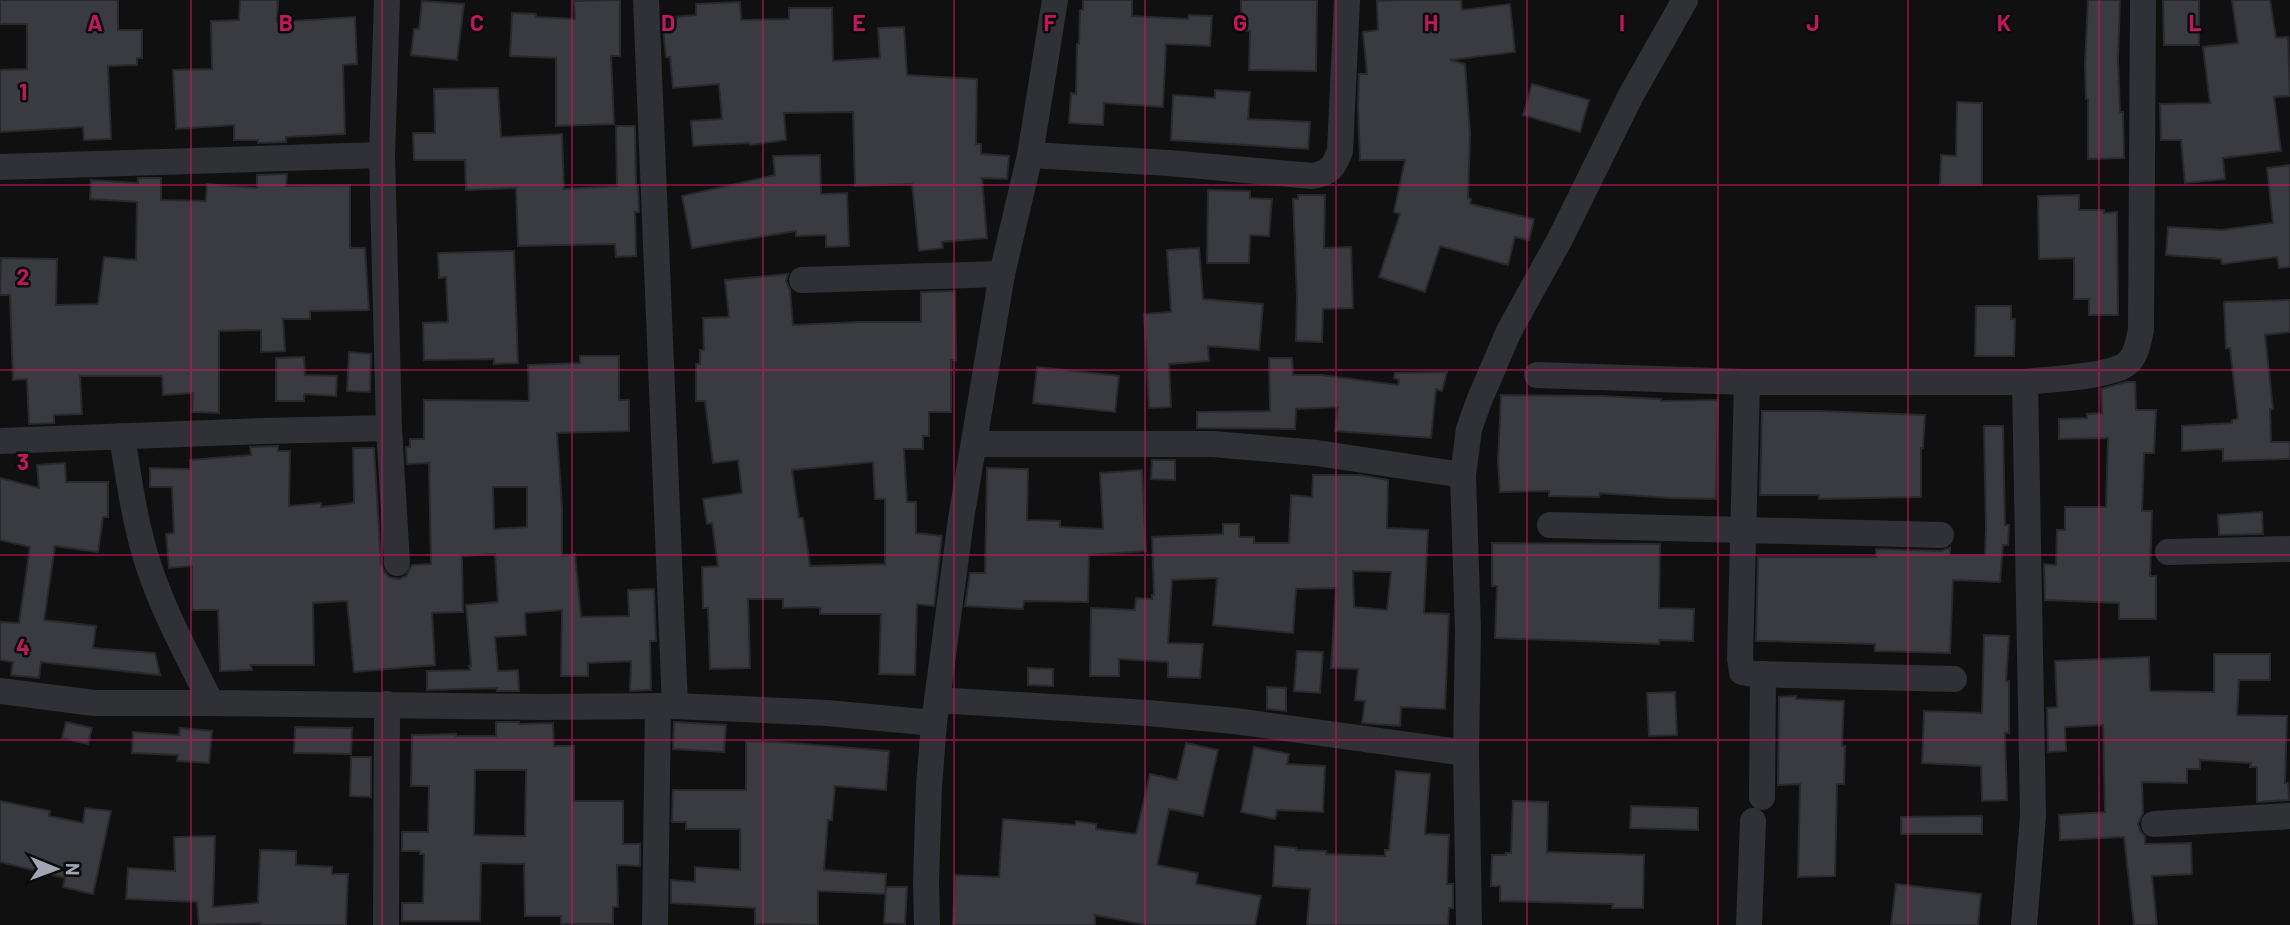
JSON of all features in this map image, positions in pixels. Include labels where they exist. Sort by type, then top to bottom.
[{"type":"street","points":[[387,0],[382,155],[389,428],[397,563]]},
{"type":"street","points":[[646,0],[666,706],[655,925]]},
{"type":"street","points":[[927,925],[929,800],[935,712],[961,519],[1002,274],[1030,155],[1055,0]]},
{"type":"street","points":[[1030,155],[1170,163],[1312,176],[1327,173],[1335,166],[1340,151],[1346,0]]},
{"type":"street","points":[[1469,925],[1466,753],[1468,630],[1463,475],[1473,417],[1509,331],[1560,239],[1631,95],[1685,0]]},
{"type":"street","points":[[1537,375],[1747,382],[2025,382],[2109,372],[2126,365],[2136,352],[2141,330],[2143,0]]},
{"type":"street","points":[[0,167],[382,155]]},
{"type":"street","points":[[802,280],[1002,274]]},
{"type":"street","points":[[1747,382],[1742,531],[1742,672],[1954,678]]},
{"type":"street","points":[[2024,925],[2033,816],[2025,382]]},
{"type":"street","points":[[0,441],[261,430],[389,428]]},
{"type":"street","points":[[122,436],[148,565],[173,630],[211,703]]},
{"type":"street","points":[[975,444],[1213,444],[1317,453],[1463,475]]},
{"type":"street","points":[[1550,525],[1941,534]]},
{"type":"street","points":[[2168,552],[2290,550]]},
{"type":"street","points":[[1749,925],[1763,674]]},
{"type":"street","points":[[0,691],[94,703],[666,706],[827,713],[1148,713],[1236,721],[1466,753]]},
{"type":"street","points":[[386,925],[387,704]]},
{"type":"street","points":[[2154,824],[2290,816]]},
{"type":"building","points":[[0,0],[118,0],[118,30],[142,30],[142,58],[137,58],[137,65],[108,66],[111,139],[84,140],[83,127],[0,132],[0,70],[27,69],[27,24],[0,24]]},
{"type":"building","points":[[240,0],[278,0],[277,22],[355,17],[357,64],[343,65],[345,134],[286,137],[286,142],[258,143],[258,140],[234,140],[234,125],[176,129],[173,70],[212,69],[211,21],[239,20]]},
{"type":"building","points":[[620,0],[620,56],[611,56],[614,124],[556,126],[556,58],[510,56],[512,13],[575,19],[574,1]]},
{"type":"building","points":[[1083,0],[1132,0],[1132,16],[1188,19],[1189,15],[1212,16],[1210,46],[1166,44],[1163,107],[1104,103],[1103,125],[1069,123],[1071,93],[1076,94],[1077,44]]},
{"type":"building","points":[[1241,0],[1317,0],[1316,71],[1249,70],[1250,31],[1241,31]]},
{"type":"building","points":[[1461,0],[1462,10],[1510,4],[1515,52],[1450,60],[1465,64],[1470,134],[1470,204],[1534,219],[1529,240],[1515,237],[1508,265],[1440,246],[1425,292],[1379,277],[1400,214],[1394,212],[1405,160],[1360,160],[1359,74],[1367,74],[1363,32],[1378,30],[1377,1]]},
{"type":"building","points":[[2088,0],[2120,0],[2118,59],[2124,158],[2088,159],[2085,64]]},
{"type":"building","points":[[2163,0],[2199,0],[2199,45],[2164,45]]},
{"type":"building","points":[[2232,0],[2270,0],[2276,38],[2288,37],[2290,96],[2274,97],[2281,151],[2223,158],[2225,179],[2185,183],[2181,140],[2161,140],[2160,104],[2210,103],[2203,47],[2238,43]]},
{"type":"building","points":[[422,1],[464,4],[457,60],[411,55],[414,29],[419,29]]},
{"type":"building","points":[[740,2],[741,20],[789,19],[789,8],[832,8],[833,61],[880,58],[878,28],[904,27],[907,75],[977,79],[976,144],[981,144],[981,154],[1009,156],[1007,179],[982,178],[987,238],[942,242],[943,248],[919,251],[912,184],[855,186],[853,112],[784,113],[786,140],[750,145],[693,146],[691,121],[722,119],[719,84],[673,88],[670,57],[666,57],[662,18],[696,15],[696,4]]},
{"type":"building","points":[[1532,84],[1589,100],[1580,132],[1523,115]]},
{"type":"building","points":[[498,88],[501,137],[562,134],[564,189],[617,186],[616,126],[635,126],[639,212],[635,212],[636,256],[616,257],[615,244],[518,246],[516,188],[466,190],[465,160],[414,160],[413,133],[435,133],[434,89]]},
{"type":"building","points":[[1215,90],[1250,92],[1248,119],[1310,122],[1308,149],[1171,140],[1173,95],[1215,98]]},
{"type":"building","points":[[1957,102],[1982,103],[1982,185],[1940,185],[1941,155],[1956,156]]},
{"type":"building","points":[[820,155],[821,194],[847,193],[849,246],[826,247],[826,235],[796,236],[796,231],[692,248],[682,196],[775,175],[773,156]]},
{"type":"building","points":[[2290,165],[2290,267],[2279,268],[2277,257],[2222,264],[2221,259],[2166,255],[2168,227],[2222,230],[2273,223],[2267,168]]},
{"type":"building","points":[[287,174],[286,186],[350,185],[350,248],[365,248],[369,310],[310,311],[310,319],[283,319],[285,351],[261,352],[261,330],[219,331],[219,413],[192,412],[193,393],[163,395],[162,376],[80,376],[82,414],[54,415],[54,423],[29,424],[27,379],[13,380],[10,295],[0,295],[1,258],[57,259],[56,305],[98,304],[104,257],[136,260],[137,202],[90,199],[91,180],[138,183],[138,178],[161,178],[161,200],[206,201],[207,184],[257,188],[257,175]]},
{"type":"building","points":[[1208,190],[1250,191],[1250,198],[1272,199],[1269,236],[1250,235],[1249,263],[1207,263]]},
{"type":"building","points":[[1298,195],[1325,195],[1324,248],[1351,247],[1353,308],[1323,309],[1322,342],[1296,341],[1293,199],[1298,199]]},
{"type":"building","points":[[2079,195],[2079,210],[2117,212],[2118,315],[2089,315],[2089,299],[2074,299],[2074,258],[2039,259],[2038,196]]},
{"type":"building","points":[[1199,248],[1203,299],[1263,304],[1259,350],[1208,346],[1209,361],[1169,364],[1171,407],[1149,408],[1144,314],[1171,312],[1167,250]]},
{"type":"building","points":[[514,251],[518,363],[494,364],[494,359],[424,360],[423,323],[448,322],[446,277],[439,278],[438,253]]},
{"type":"building","points":[[788,274],[786,281],[790,290],[793,325],[921,322],[921,292],[955,291],[956,360],[951,360],[951,412],[929,412],[929,436],[923,436],[923,449],[904,449],[907,502],[916,502],[916,533],[942,536],[934,606],[917,604],[915,675],[879,674],[881,614],[820,614],[820,608],[783,608],[783,599],[748,599],[750,668],[710,669],[708,608],[703,608],[702,567],[718,566],[712,523],[707,524],[703,499],[742,493],[738,460],[713,463],[705,401],[696,401],[696,364],[700,364],[700,350],[704,350],[703,318],[729,317],[725,280]],"holes":[[[873,462],[875,499],[885,499],[885,564],[810,566],[792,470]]]},
{"type":"building","points":[[2290,300],[2290,332],[2265,335],[2273,409],[2270,409],[2271,442],[2290,442],[2290,459],[2223,461],[2223,449],[2182,451],[2182,426],[2232,423],[2232,420],[2238,419],[2230,348],[2226,348],[2224,302]]},
{"type":"building","points":[[1976,306],[2011,306],[2011,319],[2015,319],[2014,356],[1975,356]]},
{"type":"building","points":[[349,352],[371,354],[370,392],[347,391]]},
{"type":"building","points":[[580,356],[619,356],[619,400],[629,400],[629,431],[557,433],[562,556],[575,554],[581,617],[629,616],[628,590],[654,589],[656,641],[650,641],[651,690],[630,691],[631,661],[588,663],[588,676],[561,676],[562,610],[525,613],[526,635],[495,637],[498,671],[518,670],[519,691],[497,691],[497,688],[427,690],[427,671],[470,670],[466,605],[498,602],[495,554],[462,556],[463,612],[432,613],[435,665],[354,672],[347,601],[313,603],[314,665],[251,665],[252,670],[220,671],[218,610],[192,610],[192,566],[169,568],[166,534],[174,533],[172,487],[150,487],[150,468],[190,469],[190,460],[251,455],[250,447],[278,446],[278,451],[290,451],[289,506],[321,503],[321,507],[354,503],[353,448],[374,448],[381,564],[389,577],[399,579],[406,576],[412,565],[431,564],[429,463],[407,464],[406,447],[410,447],[410,439],[424,439],[424,400],[529,401],[528,365],[580,363]],"holes":[[[493,487],[527,487],[527,527],[494,529]]]},
{"type":"building","points":[[304,357],[305,375],[337,376],[336,396],[304,394],[304,401],[276,401],[276,358]]},
{"type":"building","points":[[1269,358],[1292,358],[1293,375],[1321,375],[1398,385],[1399,380],[1394,378],[1395,373],[1447,372],[1442,391],[1436,389],[1431,438],[1335,431],[1338,407],[1296,409],[1295,429],[1197,428],[1197,412],[1270,411]]},
{"type":"building","points":[[1037,367],[1119,376],[1115,412],[1033,403]]},
{"type":"building","points":[[2135,382],[2136,410],[2156,410],[2154,453],[2144,453],[2142,511],[2152,511],[2150,576],[2156,576],[2156,619],[2119,619],[2119,603],[2045,600],[2044,564],[2056,565],[2057,530],[2065,530],[2065,507],[2106,507],[2108,438],[2059,439],[2059,419],[2087,418],[2087,414],[2102,413],[2101,389]]},
{"type":"building","points":[[1501,395],[1601,396],[1661,401],[1718,400],[1716,499],[1600,493],[1599,497],[1549,496],[1549,491],[1500,492],[1498,462]]},
{"type":"building","points":[[1762,411],[1925,415],[1921,448],[1921,497],[1819,499],[1819,495],[1760,495]]},
{"type":"building","points":[[1984,426],[2003,426],[2005,525],[2009,525],[2008,545],[2003,545],[2000,582],[1953,580],[1950,653],[1875,651],[1875,644],[1756,641],[1758,557],[1876,557],[1876,549],[1941,551],[1950,548],[1950,555],[1985,555]]},
{"type":"building","points":[[1152,460],[1175,460],[1175,480],[1151,479]]},
{"type":"building","points":[[65,463],[66,482],[108,482],[108,517],[103,517],[98,552],[55,546],[44,620],[96,626],[93,648],[155,653],[160,675],[41,662],[39,678],[11,675],[13,662],[0,660],[0,622],[19,623],[30,547],[0,540],[0,478],[39,488],[37,465]]},
{"type":"building","points":[[987,468],[1028,469],[1027,520],[1060,521],[1060,527],[1103,529],[1100,473],[1142,470],[1146,551],[1089,555],[1088,602],[1024,601],[1023,609],[965,606],[970,573],[985,573]]},
{"type":"building","points":[[1313,475],[1360,475],[1388,480],[1387,528],[1428,530],[1424,613],[1449,614],[1445,709],[1401,707],[1400,726],[1362,723],[1365,701],[1355,700],[1358,669],[1331,668],[1336,588],[1296,589],[1293,633],[1213,625],[1217,578],[1172,580],[1168,643],[1203,644],[1200,678],[1168,677],[1168,662],[1119,659],[1119,676],[1090,676],[1091,608],[1135,610],[1136,598],[1152,599],[1152,537],[1223,534],[1223,524],[1239,524],[1239,537],[1254,537],[1254,543],[1289,543],[1291,495],[1312,497]],"holes":[[[1353,571],[1391,572],[1387,610],[1354,607]]]},
{"type":"building","points":[[2262,512],[2263,534],[2219,535],[2218,515]]},
{"type":"building","points":[[1492,543],[1660,544],[1659,608],[1694,609],[1693,641],[1659,640],[1659,644],[1495,638],[1497,586],[1492,586]]},
{"type":"building","points":[[1984,635],[2009,636],[2006,681],[2009,681],[2009,733],[2005,733],[2007,800],[1982,801],[1981,766],[1922,763],[1924,711],[1982,713]]},
{"type":"building","points":[[1297,651],[1323,652],[1320,693],[1294,691]]},
{"type":"building","points":[[2214,654],[2270,654],[2270,680],[2239,680],[2237,715],[2287,716],[2285,783],[2288,783],[2289,800],[2257,802],[2257,767],[2250,767],[2251,763],[2200,760],[2200,769],[2187,769],[2187,783],[2142,782],[2143,813],[2138,824],[2145,836],[2145,844],[2191,843],[2192,874],[2152,876],[2157,925],[2134,925],[2124,837],[2060,840],[2059,815],[2105,812],[2103,725],[2065,727],[2066,751],[2048,752],[2047,708],[2057,707],[2055,661],[2149,657],[2150,691],[2214,692]]},
{"type":"building","points":[[1028,668],[1053,669],[1053,686],[1028,685]]},
{"type":"building","points":[[1267,687],[1286,688],[1286,711],[1267,709]]},
{"type":"building","points":[[1675,692],[1677,735],[1649,736],[1647,693]]},
{"type":"building","points":[[1796,696],[1796,699],[1844,701],[1844,784],[1837,784],[1835,876],[1798,877],[1800,784],[1778,785],[1779,697]]},
{"type":"building","points":[[66,722],[92,728],[88,744],[62,738]]},
{"type":"building","points":[[496,722],[553,723],[554,746],[574,746],[574,801],[623,801],[623,844],[640,844],[640,866],[617,865],[618,907],[613,907],[613,924],[561,924],[561,916],[525,916],[524,864],[481,863],[480,921],[402,921],[402,903],[423,903],[424,854],[420,854],[420,851],[402,851],[402,832],[428,832],[429,786],[411,786],[412,735],[496,736]],"holes":[[[475,770],[526,770],[525,836],[474,835]]]},
{"type":"building","points":[[674,722],[726,725],[724,752],[673,749]]},
{"type":"building","points":[[295,727],[352,728],[351,754],[294,753]]},
{"type":"building","points":[[180,728],[212,731],[209,763],[177,761],[178,755],[132,753],[133,732],[179,735]]},
{"type":"building","points":[[746,741],[889,751],[886,790],[835,786],[832,820],[828,820],[824,870],[886,874],[885,894],[818,891],[818,925],[755,924],[755,908],[671,903],[671,880],[695,882],[695,867],[740,870],[740,829],[686,829],[686,822],[672,822],[673,790],[746,790]]},
{"type":"building","points":[[1186,743],[1218,750],[1203,816],[1169,809],[1157,865],[1198,873],[1196,884],[1261,896],[1255,925],[1147,925],[1095,915],[1095,925],[953,925],[955,875],[999,877],[1003,819],[1075,825],[1076,821],[1096,824],[1096,829],[1136,834],[1150,774],[1177,780]]},
{"type":"building","points":[[1254,747],[1289,754],[1287,764],[1325,766],[1323,812],[1277,810],[1275,819],[1241,812]]},
{"type":"building","points":[[351,757],[371,757],[371,797],[350,796]]},
{"type":"building","points":[[1396,771],[1430,774],[1425,834],[1449,835],[1447,884],[1453,884],[1453,908],[1449,908],[1448,925],[1307,925],[1310,889],[1273,886],[1275,846],[1326,851],[1326,854],[1385,856],[1385,850],[1389,850]]},
{"type":"building","points":[[0,801],[50,811],[49,816],[83,823],[85,808],[111,811],[93,894],[63,887],[65,878],[0,862]]},
{"type":"building","points":[[1513,801],[1548,802],[1547,852],[1644,855],[1643,908],[1612,908],[1613,904],[1500,901],[1500,886],[1491,886],[1492,855],[1511,853]]},
{"type":"building","points":[[1631,806],[1698,808],[1698,830],[1630,828]]},
{"type":"building","points":[[1982,816],[1982,834],[1901,834],[1901,817]]},
{"type":"building","points":[[215,836],[213,907],[258,903],[260,850],[296,851],[296,865],[332,867],[332,874],[348,874],[346,925],[199,925],[197,902],[126,899],[128,868],[175,871],[174,837]]},
{"type":"building","points":[[1896,884],[1981,894],[1978,925],[1891,925]]},
{"type":"building","points":[[886,887],[907,887],[905,924],[884,923]]}]
